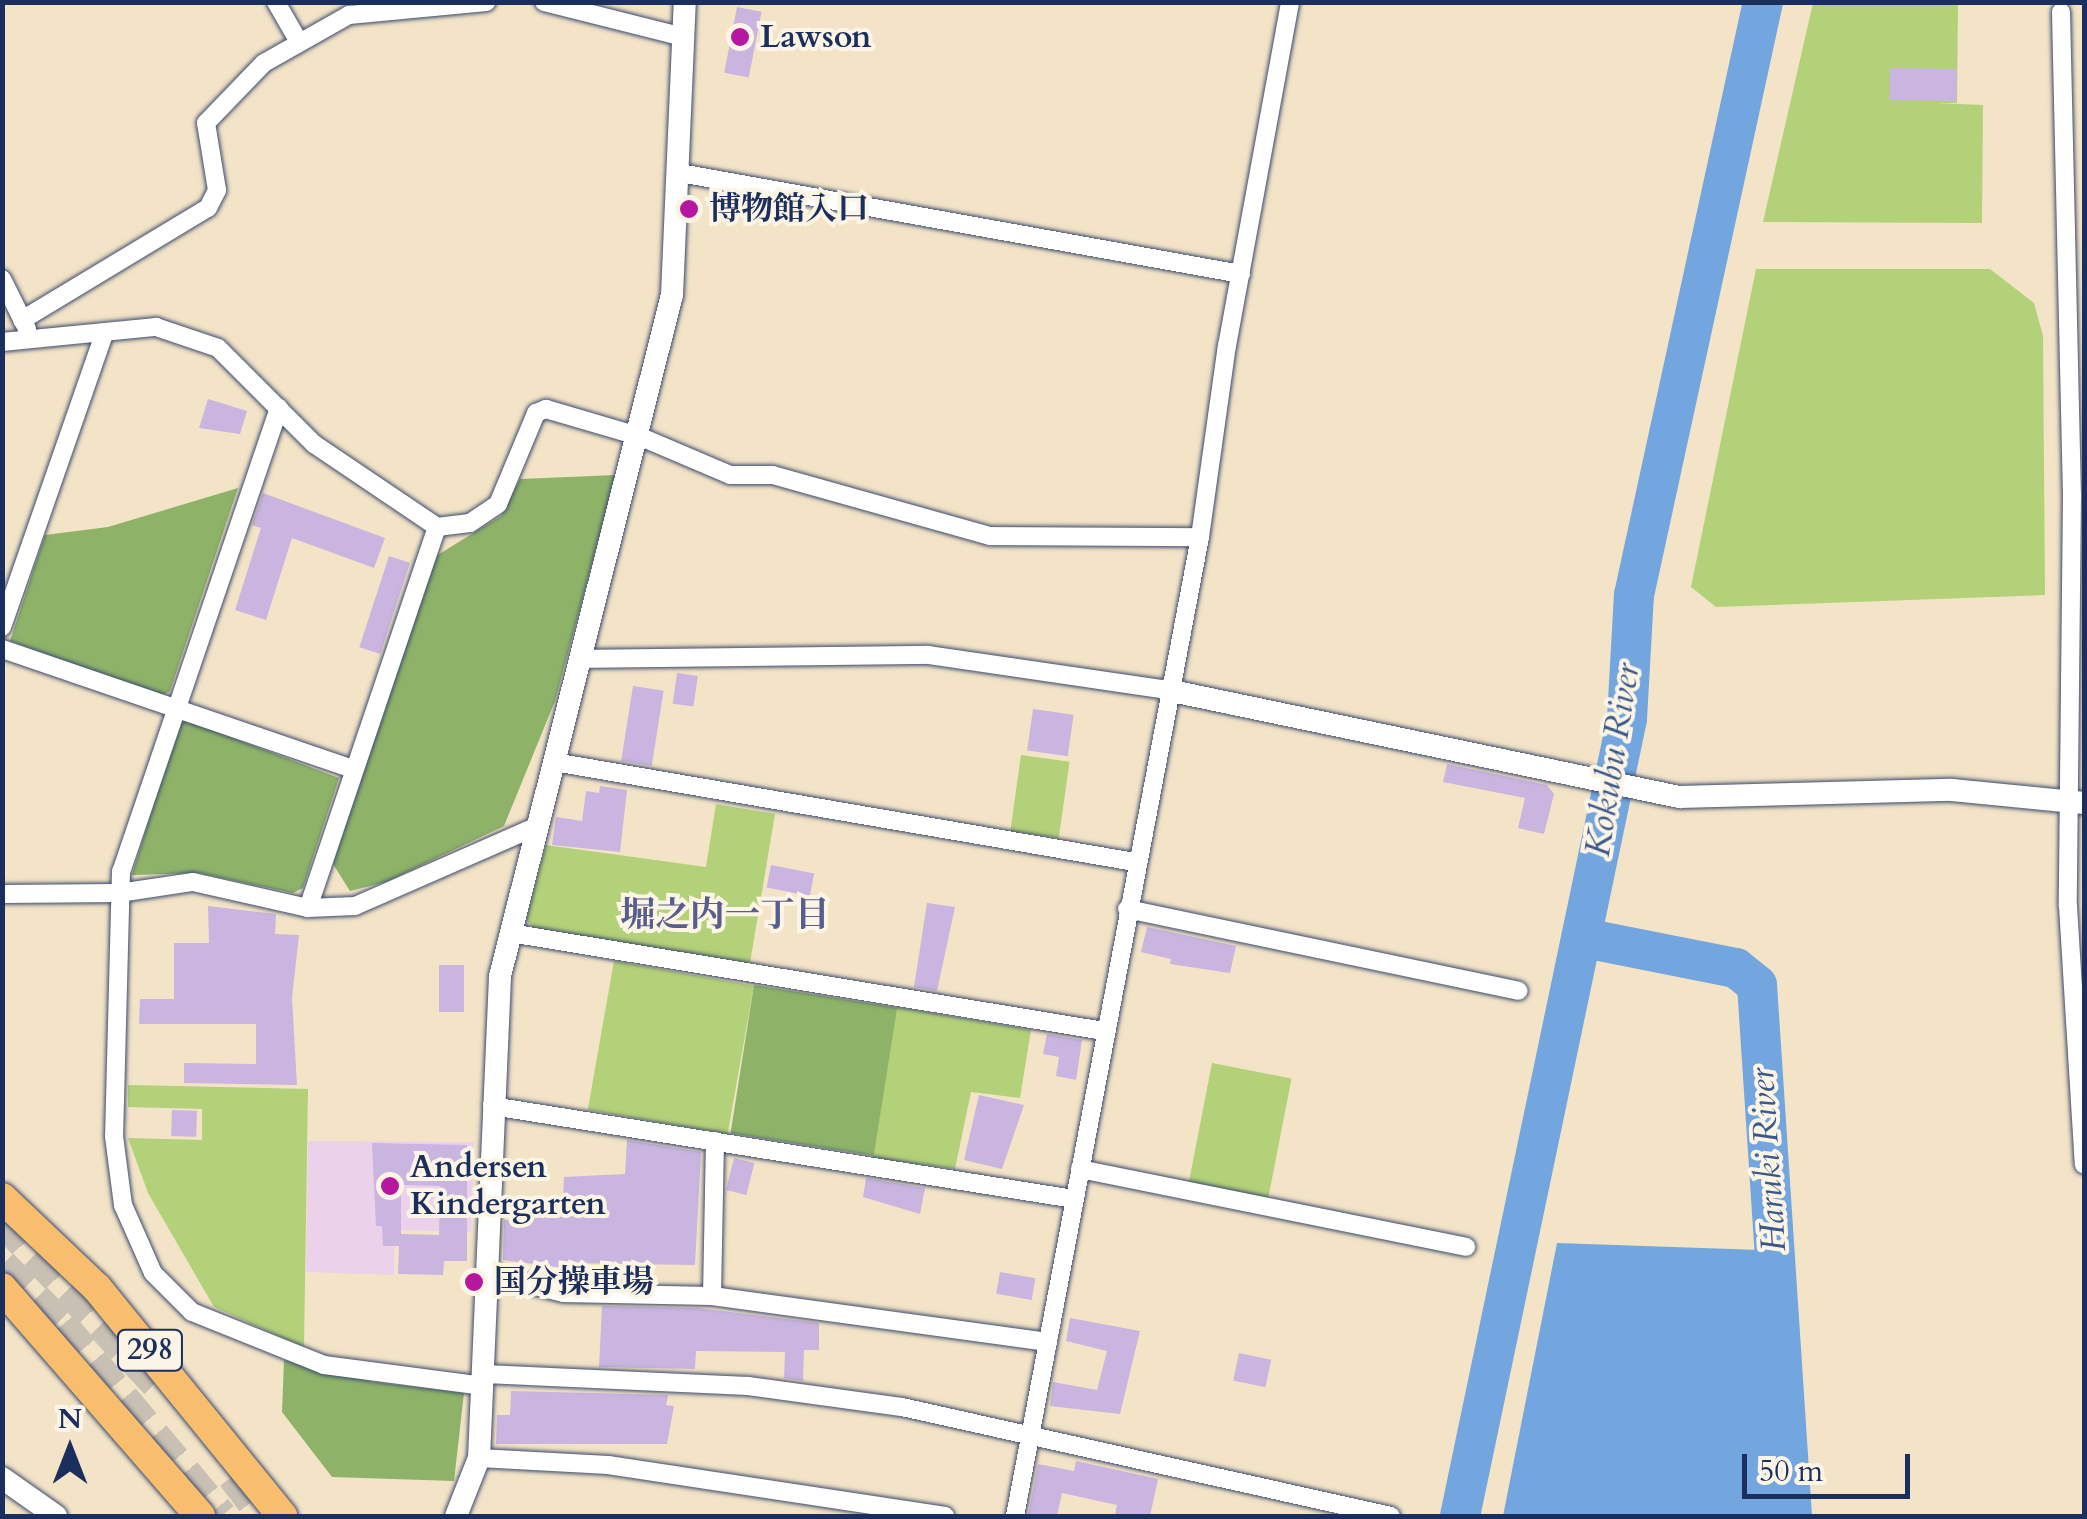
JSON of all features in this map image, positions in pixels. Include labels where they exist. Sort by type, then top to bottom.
[{"type":"highway","name":"298","points":[[2,1198],[108,1302],[282,1516]]},
{"type":"highway","name":"298","points":[[2,1288],[200,1516]]},
{"type":"street","points":[[276,2],[300,42]]},
{"type":"street","points":[[22,320],[208,208],[217,190],[206,123],[240,82],[349,15],[486,2]]},
{"type":"street","points":[[544,2],[684,38]]},
{"type":"street","points":[[456,1516],[479,1458],[500,976],[535,827],[641,437],[672,295],[685,2]]},
{"type":"street","points":[[1015,1516],[1167,690],[1200,536],[1241,274],[1290,2]]},
{"type":"street","points":[[2061,12],[2078,495],[2076,903],[2084,1166]]},
{"type":"street","points":[[680,173],[1241,274]]},
{"type":"street","points":[[2,279],[32,338]]},
{"type":"street","points":[[2,342],[156,327],[218,348],[314,444],[437,527],[470,524],[498,504],[536,413],[546,408],[641,437],[730,474],[773,475],[990,536],[1200,536]]},
{"type":"street","points":[[2,627],[105,332]]},
{"type":"street","points":[[279,408],[119,893],[116,1152],[123,1205],[153,1274],[192,1312],[295,1356],[355,1371],[484,1380],[748,1386],[1031,1433],[1391,1516]]},
{"type":"street","points":[[308,908],[437,527]]},
{"type":"street","points":[[2,649],[353,769]]},
{"type":"street","points":[[582,660],[928,654],[1167,690],[1659,794],[1730,800],[1952,790],[2076,801]]},
{"type":"street","points":[[554,762],[1135,862]]},
{"type":"street","points":[[2,894],[119,893],[193,882],[308,908],[356,906],[389,895],[535,827]]},
{"type":"street","points":[[1126,909],[1518,991]]},
{"type":"street","points":[[510,933],[1104,1031]]},
{"type":"street","points":[[492,1106],[1074,1199]]},
{"type":"street","points":[[712,1296],[714,1141]]},
{"type":"street","points":[[1080,1169],[1466,1247]]},
{"type":"street","points":[[486,1274],[563,1293],[712,1296],[1048,1342]]},
{"type":"street","points":[[479,1458],[608,1465],[945,1516]]},
{"type":"street","points":[[2,1478],[56,1516]]},
{"type":"shaded area","name":"Andersen Kindergarten","points":[[308,1141],[474,1142],[471,1232],[395,1230],[394,1275],[306,1272]]},
{"type":"green space","points":[[1813,3],[1958,3],[1957,103],[1936,103],[1983,105],[1982,223],[1763,222]]},
{"type":"green space","points":[[1756,269],[1990,269],[2034,303],[2043,336],[2045,595],[1716,607],[1691,587]]},
{"type":"green space","points":[[616,475],[555,701],[504,826],[386,882],[350,891],[333,864],[436,556],[501,516],[520,479]]},
{"type":"green space","points":[[238,488],[170,691],[162,696],[10,641],[45,535],[108,527]]},
{"type":"green space","points":[[188,721],[339,778],[303,888],[293,893],[199,873],[132,875],[179,723]]},
{"type":"green space","points":[[1021,755],[1070,762],[1059,838],[1010,831]]},
{"type":"green space","points":[[716,804],[775,814],[750,963],[535,929],[526,920],[546,845],[706,867]]},
{"type":"green space","points":[[614,961],[754,986],[728,1134],[588,1110]]},
{"type":"green space","points":[[754,985],[897,1008],[874,1156],[731,1133]]},
{"type":"green space","points":[[897,1007],[1031,1030],[1020,1098],[971,1092],[955,1169],[873,1158]]},
{"type":"green space","points":[[1212,1063],[1292,1078],[1268,1198],[1189,1183]]},
{"type":"green space","points":[[128,1085],[308,1089],[304,1347],[214,1307],[148,1193],[128,1138],[202,1140],[202,1109],[128,1107]]},
{"type":"green space","points":[[284,1360],[373,1382],[464,1393],[454,1481],[332,1477],[282,1412]]},
{"type":"water","points":[[1557,1243],[1760,1250],[1779,1516],[1503,1516]]},
{"type":"building","points":[[737,7],[762,12],[749,78],[724,73]]},
{"type":"building","points":[[1890,68],[1957,69],[1956,101],[1889,100]]},
{"type":"building","points":[[208,399],[247,411],[240,434],[199,428]]},
{"type":"building","points":[[263,493],[385,538],[374,568],[292,538],[266,620],[235,610],[261,528],[252,525]]},
{"type":"building","points":[[389,556],[410,563],[380,654],[359,647]]},
{"type":"building","points":[[677,673],[698,676],[693,707],[673,704]]},
{"type":"building","points":[[633,686],[664,691],[652,766],[621,761]]},
{"type":"building","points":[[1033,709],[1074,715],[1068,756],[1027,751]]},
{"type":"building","points":[[1447,764],[1547,785],[1554,794],[1544,834],[1518,828],[1525,798],[1443,782]]},
{"type":"building","points":[[600,786],[627,790],[620,852],[552,845],[556,817],[582,821],[586,791],[599,793]]},
{"type":"building","points":[[771,865],[814,873],[810,896],[767,888]]},
{"type":"building","points":[[927,903],[955,907],[937,991],[914,987]]},
{"type":"building","points":[[208,906],[276,914],[275,934],[299,935],[292,998],[297,1085],[184,1083],[184,1063],[256,1064],[256,1024],[139,1024],[140,999],[174,999],[174,943],[209,943]]},
{"type":"building","points":[[1147,927],[1236,946],[1230,973],[1170,964],[1171,959],[1141,952]]},
{"type":"building","points":[[439,965],[464,965],[464,1012],[439,1012]]},
{"type":"building","points":[[1047,1034],[1082,1040],[1076,1080],[1056,1076],[1059,1057],[1043,1054]]},
{"type":"building","points":[[979,1095],[1024,1105],[1002,1169],[964,1160]]},
{"type":"building","points":[[172,1110],[197,1111],[196,1137],[171,1136]]},
{"type":"building","points":[[627,1140],[701,1152],[695,1265],[565,1263],[565,1268],[503,1260],[504,1220],[513,1220],[513,1199],[563,1199],[564,1177],[625,1174]]},
{"type":"building","points":[[372,1143],[467,1145],[467,1261],[444,1261],[443,1275],[398,1274],[399,1246],[383,1246],[382,1226],[376,1226]],"holes":[[[401,1185],[440,1186],[439,1235],[401,1234]]]},
{"type":"building","points":[[734,1158],[754,1163],[746,1195],[726,1190]]},
{"type":"building","points":[[866,1178],[925,1188],[920,1214],[863,1197]]},
{"type":"building","points":[[1000,1272],[1035,1278],[1032,1300],[996,1294]]},
{"type":"building","points":[[602,1306],[698,1308],[819,1323],[819,1350],[804,1350],[803,1381],[784,1378],[785,1352],[696,1351],[695,1369],[599,1367]]},
{"type":"building","points":[[1070,1318],[1140,1331],[1120,1414],[1050,1406],[1053,1382],[1097,1390],[1107,1351],[1066,1341]]},
{"type":"building","points":[[1239,1353],[1271,1360],[1265,1387],[1233,1380]]},
{"type":"building","points":[[511,1391],[668,1395],[666,1405],[674,1406],[667,1444],[496,1444],[497,1415],[510,1415]]},
{"type":"building","points":[[1076,1461],[1158,1479],[1150,1516],[1115,1514],[1117,1505],[1062,1493],[1057,1516],[1028,1516],[1038,1464],[1074,1471]]},
{"type":"waterway","name":"Kokubu River","points":[[1460,1516],[1627,719],[1634,595],[1763,2]]},
{"type":"waterway","name":"Haruki River","points":[[1584,938],[1736,968],[1757,985],[1792,1516]]},
{"type":"tunnel","points":[[2,1220],[157,1384]]},
{"type":"tunnel","points":[[2,1265],[62,1325],[221,1516]]},
{"type":"tunnel","points":[[233,1476],[263,1516]]},
{"type":"place","name":"Lawson","points":[[740,37]]},
{"type":"place","name":"博物館入口","points":[[689,209]]},
{"type":"place","name":"Andersen Kindergarten","points":[[390,1186]]},
{"type":"place","name":"国分操車場","points":[[474,1282]]},
{"type":"district","name":"堀之内一丁目","points":[[725,915]]}]
